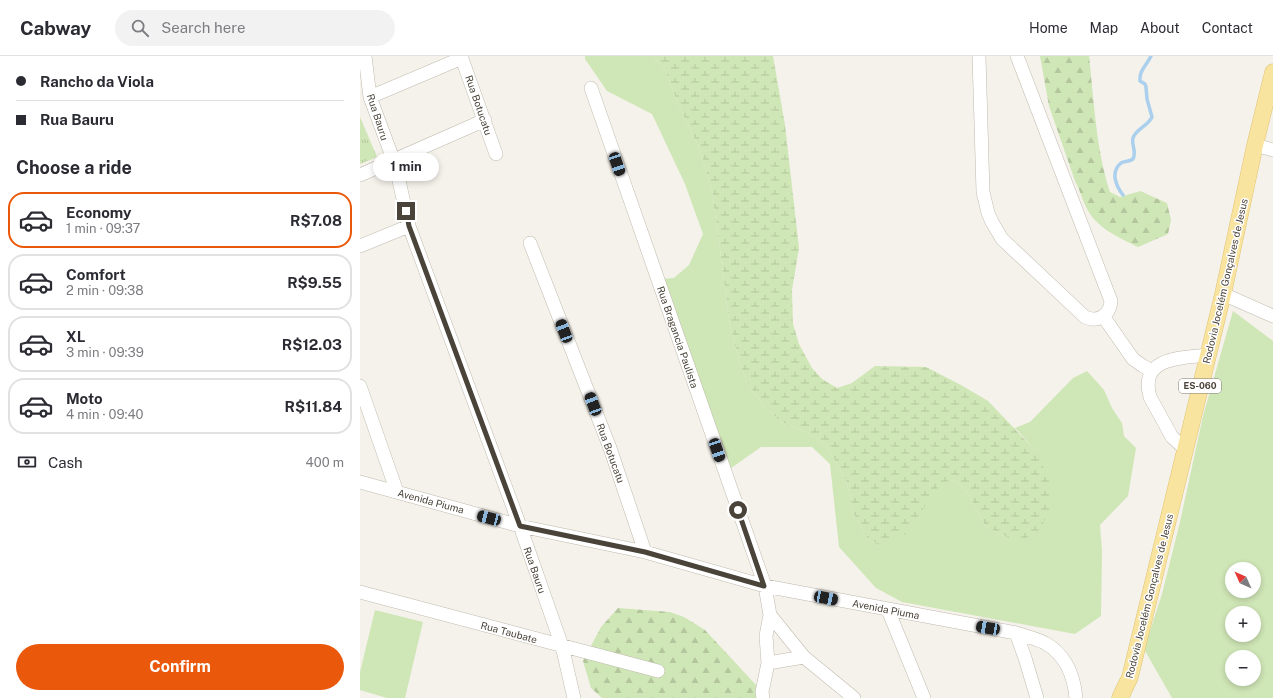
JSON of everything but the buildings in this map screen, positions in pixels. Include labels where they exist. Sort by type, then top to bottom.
[{"type":"main road","name":"Rodovia Jocelém Gonçalves de Jesus","points":[[1120,698],[1130,677],[1223,294],[1255,145],[1273,72]]},
{"type":"street","name":"Rua Bauru","points":[[366,56],[370,97],[393,160],[409,226],[520,526],[562,646],[574,698]]},
{"type":"street","points":[[979,56],[983,192],[985,203],[992,222],[1008,246],[1085,317],[1094,320],[1103,316],[1109,310],[1111,301],[1017,56]]},
{"type":"street","points":[[370,97],[462,57]]},
{"type":"street","name":"Rua Botucatu","points":[[462,57],[496,154]]},
{"type":"street","name":"Rua Bragancia Paulista","points":[[591,88],[764,586],[770,615]]},
{"type":"street","points":[[360,175],[485,120]]},
{"type":"street","points":[[1255,145],[1273,150]]},
{"type":"street","points":[[360,246],[409,226]]},
{"type":"street","name":"Rua Botucatu","points":[[530,243],[610,448],[645,552]]},
{"type":"street","points":[[1223,294],[1273,316]]},
{"type":"street","points":[[1103,316],[1133,359],[1152,372]]},
{"type":"street","points":[[1185,449],[1172,437],[1150,397],[1148,384],[1152,372],[1166,360],[1208,355]]},
{"type":"street","points":[[360,386],[397,492]]},
{"type":"street","name":"Avenida Piuma","points":[[360,482],[520,526],[645,552],[764,586],[1016,633],[1045,643],[1056,651],[1069,669],[1074,683],[1076,698]]},
{"type":"street","name":"Rua Taubate","points":[[360,592],[658,671]]},
{"type":"street","points":[[888,610],[924,698]]},
{"type":"street","points":[[770,615],[804,657],[854,698]]},
{"type":"street","points":[[763,698],[762,688],[768,663],[766,636],[770,615]]},
{"type":"street","points":[[1016,633],[1037,698]]},
{"type":"street","points":[[768,663],[804,657]]},
{"type":"street","points":[[1130,677],[1130,698]]},
{"type":"green space","points":[[585,56],[653,56],[665,70],[677,101],[700,150],[712,190],[730,326],[741,367],[750,387],[766,408],[781,422],[802,430],[826,444],[846,480],[854,514],[868,539],[880,546],[941,482],[954,480],[968,493],[985,526],[1009,538],[1036,451],[1015,428],[1030,422],[1073,378],[1087,371],[1104,390],[1112,408],[1122,423],[1124,436],[1136,448],[1128,496],[1100,525],[1102,551],[1101,616],[1075,634],[902,602],[876,588],[839,547],[830,464],[812,447],[761,447],[724,473],[650,277],[660,279],[674,278],[689,265],[703,234],[685,184],[652,114],[607,91],[585,59]]},
{"type":"green space","points":[[653,56],[773,56],[785,125],[799,248],[792,290],[793,324],[799,344],[812,368],[822,379],[837,388],[852,383],[875,366],[926,367],[988,401],[1036,451],[1050,481],[1051,511],[1038,531],[1026,538],[1009,538],[985,526],[968,493],[954,480],[941,483],[906,534],[880,546],[868,539],[854,514],[846,480],[826,444],[802,430],[781,422],[766,408],[750,387],[741,367],[730,326],[712,190],[700,150],[677,101],[665,70]]},
{"type":"green space","points":[[1040,56],[1089,56],[1099,142],[1105,176],[1110,192],[1120,197],[1140,191],[1167,203],[1171,220],[1168,234],[1138,247],[1108,231],[1090,214],[1075,181],[1049,106]]},
{"type":"green space","points":[[360,117],[377,157],[360,164]]},
{"type":"green space","points":[[1233,311],[1273,341],[1273,698],[1172,698],[1144,649],[1162,594],[1180,522],[1203,416]]},
{"type":"green space","points":[[618,608],[670,612],[684,617],[705,630],[756,685],[761,698],[602,698],[591,688],[583,661],[601,627]]},
{"type":"green space","points":[[375,610],[423,622],[405,698],[387,698],[360,690],[360,672]]},
{"type":"waterway","points":[[1123,195],[1116,183],[1116,171],[1121,163],[1133,159],[1133,138],[1152,117],[1147,99],[1146,87],[1145,84],[1140,81],[1142,71],[1151,56]]},
{"type":"route","points":[[406,211],[409,226],[520,526],[645,552],[764,586],[738,510]]}]
